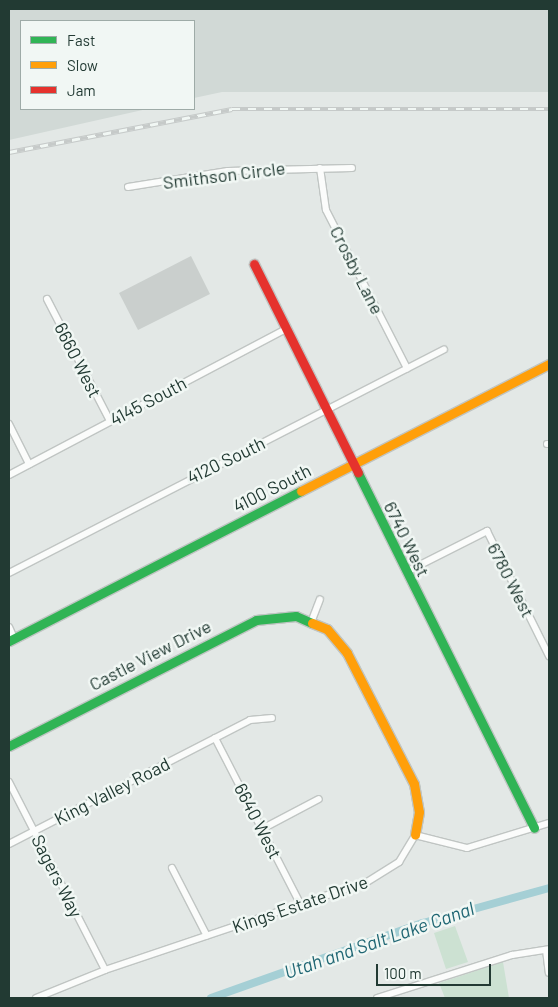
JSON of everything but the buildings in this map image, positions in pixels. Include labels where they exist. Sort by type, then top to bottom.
[{"type":"street","name":"Crosby Lane","points":[[320,168],[326,210],[408,368]]},
{"type":"street","name":"Smithson Circle","points":[[128,187],[228,171],[352,168]]},
{"type":"street","name":"6740 West","points":[[254,264],[288,328],[406,572],[534,828]]},
{"type":"street","name":"6660 West","points":[[47,299],[110,421]]},
{"type":"street","name":"4145 South","points":[[9,474],[288,328]]},
{"type":"street","name":"4120 South","points":[[9,573],[444,349]]},
{"type":"street","name":"4100 South","points":[[12,640],[549,364]]},
{"type":"street","points":[[9,424],[29,464]]},
{"type":"street","name":"6780 West","points":[[406,572],[486,532],[549,656]]},
{"type":"street","points":[[312,620],[320,599]]},
{"type":"street","name":"Castle View Drive","points":[[9,746],[256,620],[280,615],[312,620],[333,634],[347,653],[412,778],[419,805],[416,835]]},
{"type":"street","points":[[9,627],[12,640]]},
{"type":"street","name":"King Valley Road","points":[[9,844],[250,720],[272,718]]},
{"type":"street","name":"6640 West","points":[[215,738],[301,905]]},
{"type":"street","name":"Sagers Way","points":[[9,782],[104,970]]},
{"type":"street","points":[[262,828],[319,800]]},
{"type":"street","points":[[416,835],[467,848],[549,823]]},
{"type":"street","name":"Kings Estate Drive","points":[[36,998],[104,970],[301,905],[384,874],[398,862],[416,835]]},
{"type":"street","points":[[172,868],[207,936]]},
{"type":"street","points":[[378,998],[397,995],[512,955],[548,949],[549,973]]},
{"type":"shaded area","points":[[9,9],[549,9],[549,92],[222,92],[195,98],[195,20],[20,20],[20,110],[143,110],[9,140]]},
{"type":"green space","points":[[455,926],[468,962],[446,969],[434,933]]},
{"type":"green space","points":[[503,962],[509,998],[445,998],[439,983]]},
{"type":"waterway","name":"Utah and Salt Lake Canal","points":[[211,998],[423,923],[549,888]]},
{"type":"railway","points":[[9,152],[232,109],[549,109]]},
{"type":"traffic: fast","points":[[358,473],[534,828]]},
{"type":"traffic: fast","points":[[9,641],[301,491]]},
{"type":"traffic: fast","points":[[9,746],[256,620],[296,616],[312,623]]},
{"type":"traffic: slow","points":[[301,491],[549,364]]},
{"type":"traffic: slow","points":[[312,623],[327,629],[347,653],[414,784],[419,812],[415,835]]},
{"type":"traffic: jam","points":[[254,264],[358,473]]}]
